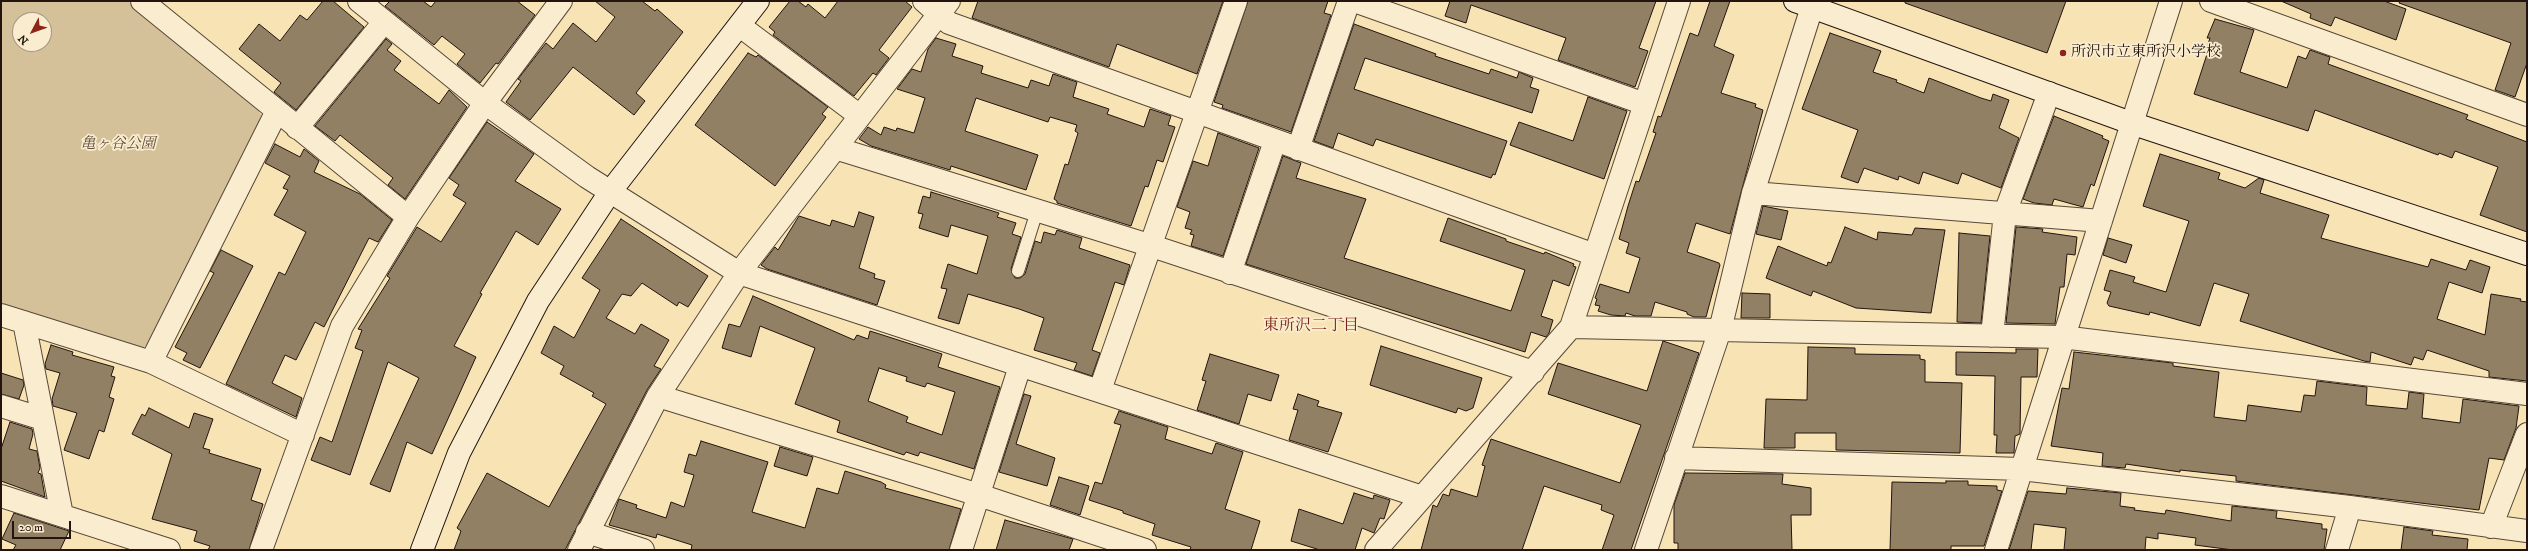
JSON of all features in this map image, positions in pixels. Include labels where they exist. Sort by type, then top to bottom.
[{"type":"street","points":[[142,1],[408,218]]},
{"type":"street","points":[[359,1],[485,103],[610,192],[739,273],[1020,366],[1100,390],[1422,497]]},
{"type":"street","points":[[261,550],[342,326],[408,218],[485,103],[562,1]]},
{"type":"street","points":[[422,550],[459,453],[538,301],[610,192],[758,1]]},
{"type":"street","points":[[1100,390],[1152,246],[1236,1]]},
{"type":"street","points":[[1298,149],[1349,1]]},
{"type":"street","points":[[1354,1],[1645,104]]},
{"type":"street","points":[[1376,550],[1571,327],[1679,1]]},
{"type":"street","points":[[1996,550],[2062,337],[2101,221],[2171,1]]},
{"type":"street","points":[[2210,1],[2527,115]]},
{"type":"street","points":[[1646,550],[1720,330],[1803,4],[2131,123],[2527,254]]},
{"type":"street","points":[[643,550],[583,541],[658,396],[739,273],[860,116],[937,6],[950,23],[1275,141],[1596,255]]},
{"type":"street","points":[[297,128],[384,22]]},
{"type":"street","points":[[740,26],[860,116]]},
{"type":"street","points":[[1992,336],[2005,213],[2049,93]]},
{"type":"street","points":[[151,362],[277,111]]},
{"type":"street","points":[[1230,273],[1275,141]]},
{"type":"street","points":[[835,148],[1152,246],[1533,372]]},
{"type":"street","points":[[1754,193],[2101,221]]},
{"type":"street","points":[[1,315],[151,362],[303,435]]},
{"type":"street","points":[[24,322],[62,515]]},
{"type":"street","points":[[1571,327],[2062,337],[2527,394]]},
{"type":"street","points":[[962,550],[1020,366]]},
{"type":"street","points":[[658,396],[979,495],[1145,550]]},
{"type":"street","points":[[1,406],[43,419]]},
{"type":"street","points":[[2491,527],[2527,434]]},
{"type":"street","points":[[1676,458],[2021,469],[2350,507],[2527,531]]},
{"type":"street","points":[[1,496],[169,550]]},
{"type":"street","points":[[2336,550],[2350,507]]},
{"type":"lane","points":[[1018,271],[1037,211]]},
{"type":"green space","name":"亀ヶ谷公園","points":[[1,1],[128,1],[256,107],[263,118],[152,341],[141,349],[1,303]]},
{"type":"building","points":[[323,1],[333,1],[364,27],[296,110],[274,92],[281,83],[239,49],[259,24],[280,41],[300,15],[307,20]]},
{"type":"building","points":[[390,1],[423,1],[431,7],[436,1],[517,1],[535,15],[498,64],[496,63],[480,83],[457,64],[465,54],[442,36],[434,45],[385,6]]},
{"type":"building","points":[[595,1],[642,1],[655,11],[657,9],[683,32],[636,93],[645,101],[634,115],[573,67],[530,120],[506,102],[521,81],[518,79],[546,43],[553,49],[573,23],[596,42],[615,17]]},
{"type":"building","points":[[790,1],[798,1],[806,7],[808,4],[825,18],[838,1],[905,1],[912,7],[879,50],[889,58],[876,75],[873,73],[854,96],[773,35],[775,32],[769,27]]},
{"type":"building","points":[[978,1],[1223,1],[1197,74],[1117,44],[1109,67],[972,18]]},
{"type":"building","points":[[1248,1],[1328,1],[1324,13],[1331,15],[1291,132],[1222,108],[1223,105],[1214,102]]},
{"type":"building","points":[[1450,1],[1656,1],[1639,48],[1648,51],[1635,87],[1558,60],[1566,38],[1471,5],[1466,23],[1445,16]]},
{"type":"building","points":[[1710,1],[1730,1],[1714,46],[1734,55],[1721,93],[1756,104],[1755,107],[1763,110],[1730,234],[1696,223],[1687,252],[1719,263],[1720,265],[1706,317],[1694,317],[1687,314],[1687,312],[1655,302],[1651,316],[1635,316],[1626,313],[1625,316],[1611,315],[1598,311],[1600,306],[1595,305],[1597,299],[1595,298],[1600,284],[1629,293],[1640,258],[1626,253],[1629,243],[1619,239],[1628,206],[1636,181],[1639,182],[1656,133],[1653,132],[1658,116],[1661,117],[1690,33],[1698,36]]},
{"type":"building","points":[[1905,1],[2066,1],[2047,53],[1905,3]]},
{"type":"building","points":[[2281,1],[2384,1],[2406,9],[2396,40],[2335,17],[2331,26],[2310,18],[2311,14]]},
{"type":"building","points":[[2400,1],[2527,1],[2527,63],[2515,97],[2495,90],[2511,43],[2399,3]]},
{"type":"building","points":[[2215,19],[2254,30],[2240,72],[2287,88],[2298,56],[2306,59],[2310,50],[2330,57],[2328,64],[2468,115],[2466,119],[2527,142],[2527,232],[2480,215],[2498,167],[2455,151],[2452,158],[2439,153],[2438,155],[2315,110],[2308,131],[2194,94],[2209,48],[2207,47],[2210,38],[2207,38]]},
{"type":"building","points":[[1354,24],[1436,54],[1435,56],[1489,74],[1491,69],[1517,78],[1519,72],[1533,78],[1530,87],[1539,90],[1532,113],[1365,58],[1354,89],[1507,141],[1495,175],[1493,174],[1491,178],[1376,139],[1373,146],[1338,133],[1333,148],[1314,141]]},
{"type":"building","points":[[1830,33],[1881,51],[1873,72],[1897,80],[1896,82],[1924,93],[1929,78],[1991,101],[1993,94],[2009,100],[1999,128],[2019,138],[2001,188],[1962,173],[1958,184],[1923,172],[1919,184],[1899,176],[1898,180],[1864,168],[1858,183],[1841,177],[1858,130],[1802,109]]},
{"type":"building","points":[[936,38],[956,44],[952,56],[983,66],[981,73],[1028,88],[1031,80],[1049,86],[1053,74],[1077,82],[1073,97],[1109,109],[1107,114],[1144,127],[1150,109],[1171,116],[1168,125],[1175,127],[1163,162],[1157,160],[1148,187],[1145,186],[1131,226],[1057,203],[1054,199],[1065,164],[1068,165],[1078,133],[1075,131],[1077,125],[1050,117],[1048,122],[976,98],[965,131],[1038,155],[1026,190],[951,166],[950,170],[871,146],[859,139],[868,127],[881,135],[884,127],[896,131],[897,128],[914,133],[925,98],[897,89],[912,69],[921,72],[928,49]]},
{"type":"building","points":[[386,39],[392,44],[387,50],[401,61],[394,70],[439,104],[449,90],[467,107],[405,199],[388,185],[393,178],[340,135],[335,141],[315,126]]},
{"type":"building","points":[[748,53],[756,57],[758,55],[828,107],[822,114],[826,117],[775,186],[695,125]]},
{"type":"building","points":[[1588,97],[1627,111],[1604,179],[1510,145],[1519,122],[1573,141]]},
{"type":"building","points":[[2054,116],[2103,136],[2102,138],[2109,141],[2094,186],[2091,184],[2083,207],[2054,199],[2052,205],[2034,203],[2023,199]]},
{"type":"building","points":[[487,122],[534,154],[515,181],[561,209],[538,245],[516,231],[480,293],[482,294],[454,346],[476,357],[432,454],[407,442],[390,492],[370,484],[419,378],[388,362],[350,475],[311,460],[320,437],[332,442],[363,351],[355,348],[362,330],[358,329],[390,278],[387,276],[417,227],[441,242],[466,203],[453,195],[459,185],[449,178]]},
{"type":"building","points":[[1218,133],[1259,148],[1223,256],[1191,246],[1194,235],[1190,234],[1192,230],[1185,228],[1190,212],[1177,207],[1193,161],[1208,166]]},
{"type":"building","points":[[275,144],[300,157],[304,149],[319,161],[314,172],[360,194],[392,220],[378,242],[369,238],[324,327],[315,322],[296,360],[285,355],[272,383],[302,398],[296,417],[226,384],[279,272],[285,275],[306,232],[274,215],[288,190],[283,188],[290,176],[265,163]]},
{"type":"building","points":[[2160,154],[2220,173],[2218,179],[2245,188],[2259,178],[2264,180],[2260,193],[2329,215],[2321,238],[2428,267],[2431,259],[2466,270],[2470,260],[2490,267],[2482,293],[2449,282],[2437,319],[2485,335],[2491,294],[2521,299],[2520,301],[2527,302],[2527,381],[2489,377],[2489,371],[2427,350],[2423,360],[2414,357],[2411,365],[2371,352],[2370,362],[2364,361],[2240,321],[2249,294],[2214,283],[2200,326],[2150,312],[2149,315],[2109,306],[2107,303],[2111,292],[2104,290],[2110,270],[2135,277],[2133,282],[2166,292],[2189,221],[2143,206]]},
{"type":"building","points":[[1283,156],[1301,163],[1296,178],[1366,199],[1344,258],[1511,311],[1525,270],[1440,241],[1448,218],[1506,239],[1506,241],[1544,254],[1545,252],[1574,264],[1573,266],[1576,267],[1569,286],[1553,280],[1541,316],[1553,320],[1549,333],[1546,337],[1531,332],[1525,352],[1246,264]]},
{"type":"building","points":[[931,192],[999,213],[997,217],[1016,223],[1012,234],[1021,237],[1011,269],[1015,278],[1020,278],[1025,274],[1035,241],[1041,243],[1044,232],[1055,235],[1057,230],[1082,238],[1079,248],[1130,265],[1124,285],[1115,282],[1092,350],[1100,353],[1092,376],[1074,370],[1077,363],[1034,350],[1044,318],[968,294],[959,324],[938,318],[947,289],[941,288],[948,264],[977,274],[988,236],[951,225],[948,237],[919,228],[923,214],[918,213],[923,196],[930,198]]},
{"type":"building","points":[[1763,206],[1788,211],[1781,240],[1756,234]]},
{"type":"building","points":[[859,212],[874,217],[859,268],[875,274],[874,278],[885,281],[877,305],[767,269],[761,265],[775,247],[778,250],[799,216],[830,226],[832,220],[854,227]]},
{"type":"building","points":[[621,219],[708,276],[688,307],[679,302],[677,306],[642,283],[631,296],[622,294],[606,318],[635,334],[641,324],[669,340],[654,366],[661,369],[647,390],[565,550],[454,550],[461,531],[457,528],[487,473],[549,507],[606,404],[592,396],[594,393],[560,374],[564,366],[541,353],[554,326],[574,338],[600,290],[582,278]]},
{"type":"building","points":[[1845,227],[1877,240],[1878,232],[1912,235],[1915,228],[1945,230],[1931,313],[1856,308],[1813,291],[1811,296],[1766,278],[1778,246],[1827,266],[1828,262],[1831,263]]},
{"type":"building","points":[[2016,227],[2043,229],[2042,232],[2077,237],[2075,255],[2067,254],[2064,287],[2060,287],[2055,324],[2006,323]]},
{"type":"building","points":[[1959,233],[1990,236],[1981,323],[1957,322]]},
{"type":"building","points":[[2108,238],[2132,245],[2126,263],[2103,255]]},
{"type":"building","points":[[221,250],[253,266],[200,368],[183,360],[187,353],[175,347],[214,273],[210,271]]},
{"type":"building","points":[[1742,293],[1770,294],[1770,318],[1741,318]]},
{"type":"building","points":[[753,296],[854,340],[857,335],[868,339],[870,331],[942,354],[938,367],[1000,387],[974,469],[920,452],[918,456],[906,452],[904,455],[837,432],[840,421],[795,404],[815,348],[760,326],[751,357],[722,348],[729,324],[740,327]],"holes":[[[879,368],[907,377],[906,381],[925,387],[927,383],[955,392],[942,435],[906,422],[908,417],[868,401]]]},
{"type":"building","points":[[1663,341],[1699,353],[1631,550],[1602,550],[1614,515],[1601,510],[1602,505],[1544,486],[1522,550],[1421,550],[1433,505],[1437,507],[1443,494],[1449,496],[1451,489],[1477,497],[1485,466],[1482,465],[1491,439],[1620,483],[1641,425],[1548,394],[1558,363],[1647,391]]},
{"type":"building","points":[[51,345],[73,352],[72,355],[114,367],[111,376],[115,377],[109,397],[114,399],[104,432],[99,430],[89,459],[64,450],[77,413],[53,406],[52,399],[60,373],[46,369],[45,364]]},
{"type":"building","points":[[1381,346],[1482,378],[1473,408],[1466,411],[1458,408],[1456,413],[1370,385]]},
{"type":"building","points":[[1808,347],[1855,348],[1855,354],[1920,355],[1920,359],[1925,360],[1925,382],[1962,383],[1960,453],[1836,450],[1836,433],[1795,433],[1795,448],[1764,448],[1766,399],[1807,400]]},
{"type":"building","points":[[2016,349],[2038,349],[2037,377],[2021,377],[2020,434],[2015,436],[2014,453],[1996,453],[1997,435],[1994,435],[1995,376],[1956,375],[1956,352],[2016,353]]},
{"type":"building","points":[[2074,352],[2173,363],[2173,366],[2219,372],[2214,417],[2246,421],[2248,405],[2301,412],[2304,395],[2315,396],[2317,381],[2367,387],[2366,405],[2407,409],[2409,392],[2424,394],[2422,418],[2460,423],[2463,399],[2519,406],[2516,428],[2504,460],[2489,458],[2479,510],[2236,481],[2236,476],[2180,470],[2180,472],[2126,464],[2125,468],[2102,466],[2103,453],[2051,446],[2062,388],[2069,389]]},
{"type":"building","points":[[1210,354],[1279,375],[1271,401],[1248,394],[1239,424],[1197,410],[1206,381],[1202,380]]},
{"type":"building","points":[[1,373],[23,380],[24,385],[19,399],[1,394]]},
{"type":"building","points":[[1024,394],[1031,396],[1016,444],[1055,458],[1047,486],[999,472]]},
{"type":"building","points":[[1298,394],[1319,401],[1317,406],[1342,413],[1328,452],[1289,440],[1298,410],[1293,409]]},
{"type":"building","points":[[149,408],[189,428],[194,413],[213,419],[203,448],[210,450],[209,453],[261,469],[251,500],[263,504],[249,550],[208,550],[210,546],[194,541],[197,531],[152,519],[172,454],[132,434],[142,414],[145,416]]},
{"type":"building","points":[[1119,411],[1168,427],[1165,439],[1212,454],[1216,443],[1243,452],[1225,509],[1260,521],[1251,550],[1190,550],[1191,547],[1152,535],[1155,524],[1123,513],[1123,511],[1089,500],[1095,482],[1102,484],[1121,425],[1114,423]]},
{"type":"building","points":[[10,422],[32,429],[33,434],[29,449],[37,451],[40,468],[38,473],[41,474],[45,497],[1,481],[1,449]]},
{"type":"building","points":[[701,441],[768,462],[752,512],[805,528],[817,488],[838,494],[845,471],[881,482],[886,485],[885,488],[961,509],[949,550],[691,550],[692,545],[657,534],[656,538],[609,525],[619,499],[637,505],[636,508],[666,518],[671,502],[684,507],[694,475],[684,472],[689,454],[696,456]]},
{"type":"building","points":[[780,447],[813,457],[807,476],[774,466]]},
{"type":"building","points":[[1685,473],[1783,474],[1782,484],[1811,488],[1811,515],[1791,515],[1792,550],[1678,550],[1678,543],[1674,543],[1674,505]]},
{"type":"building","points":[[1059,477],[1089,486],[1080,515],[1050,505]]},
{"type":"building","points":[[1946,481],[1968,481],[1968,485],[1997,486],[1997,490],[2002,491],[1984,546],[1951,546],[1951,550],[1890,550],[1892,482],[1946,483]]},
{"type":"building","points":[[2067,488],[2121,493],[2120,506],[2135,508],[2134,510],[2165,514],[2166,510],[2231,521],[2232,506],[2277,511],[2276,518],[2322,524],[2322,529],[2327,529],[2324,550],[2233,550],[2195,545],[2196,538],[2158,533],[2158,539],[2146,537],[2145,550],[2064,550],[2066,528],[2034,524],[2031,550],[2009,550],[2028,491],[2066,494]]},
{"type":"building","points":[[1354,493],[1373,499],[1374,495],[1390,500],[1384,519],[1380,518],[1374,533],[1362,528],[1355,550],[1320,550],[1291,541],[1299,509],[1343,524]]},
{"type":"building","points":[[14,513],[69,531],[60,550],[13,550],[16,545],[2,539]]},
{"type":"building","points":[[1005,520],[1073,539],[1069,550],[996,550]]},
{"type":"building","points":[[2404,527],[2433,531],[2432,535],[2468,539],[2467,550],[2401,550]]},
{"type":"place","name":"所沢市立東所沢小学校","points":[[2063,53]]},
{"type":"district","name":"東所沢二丁目","points":[[1311,327]]}]
